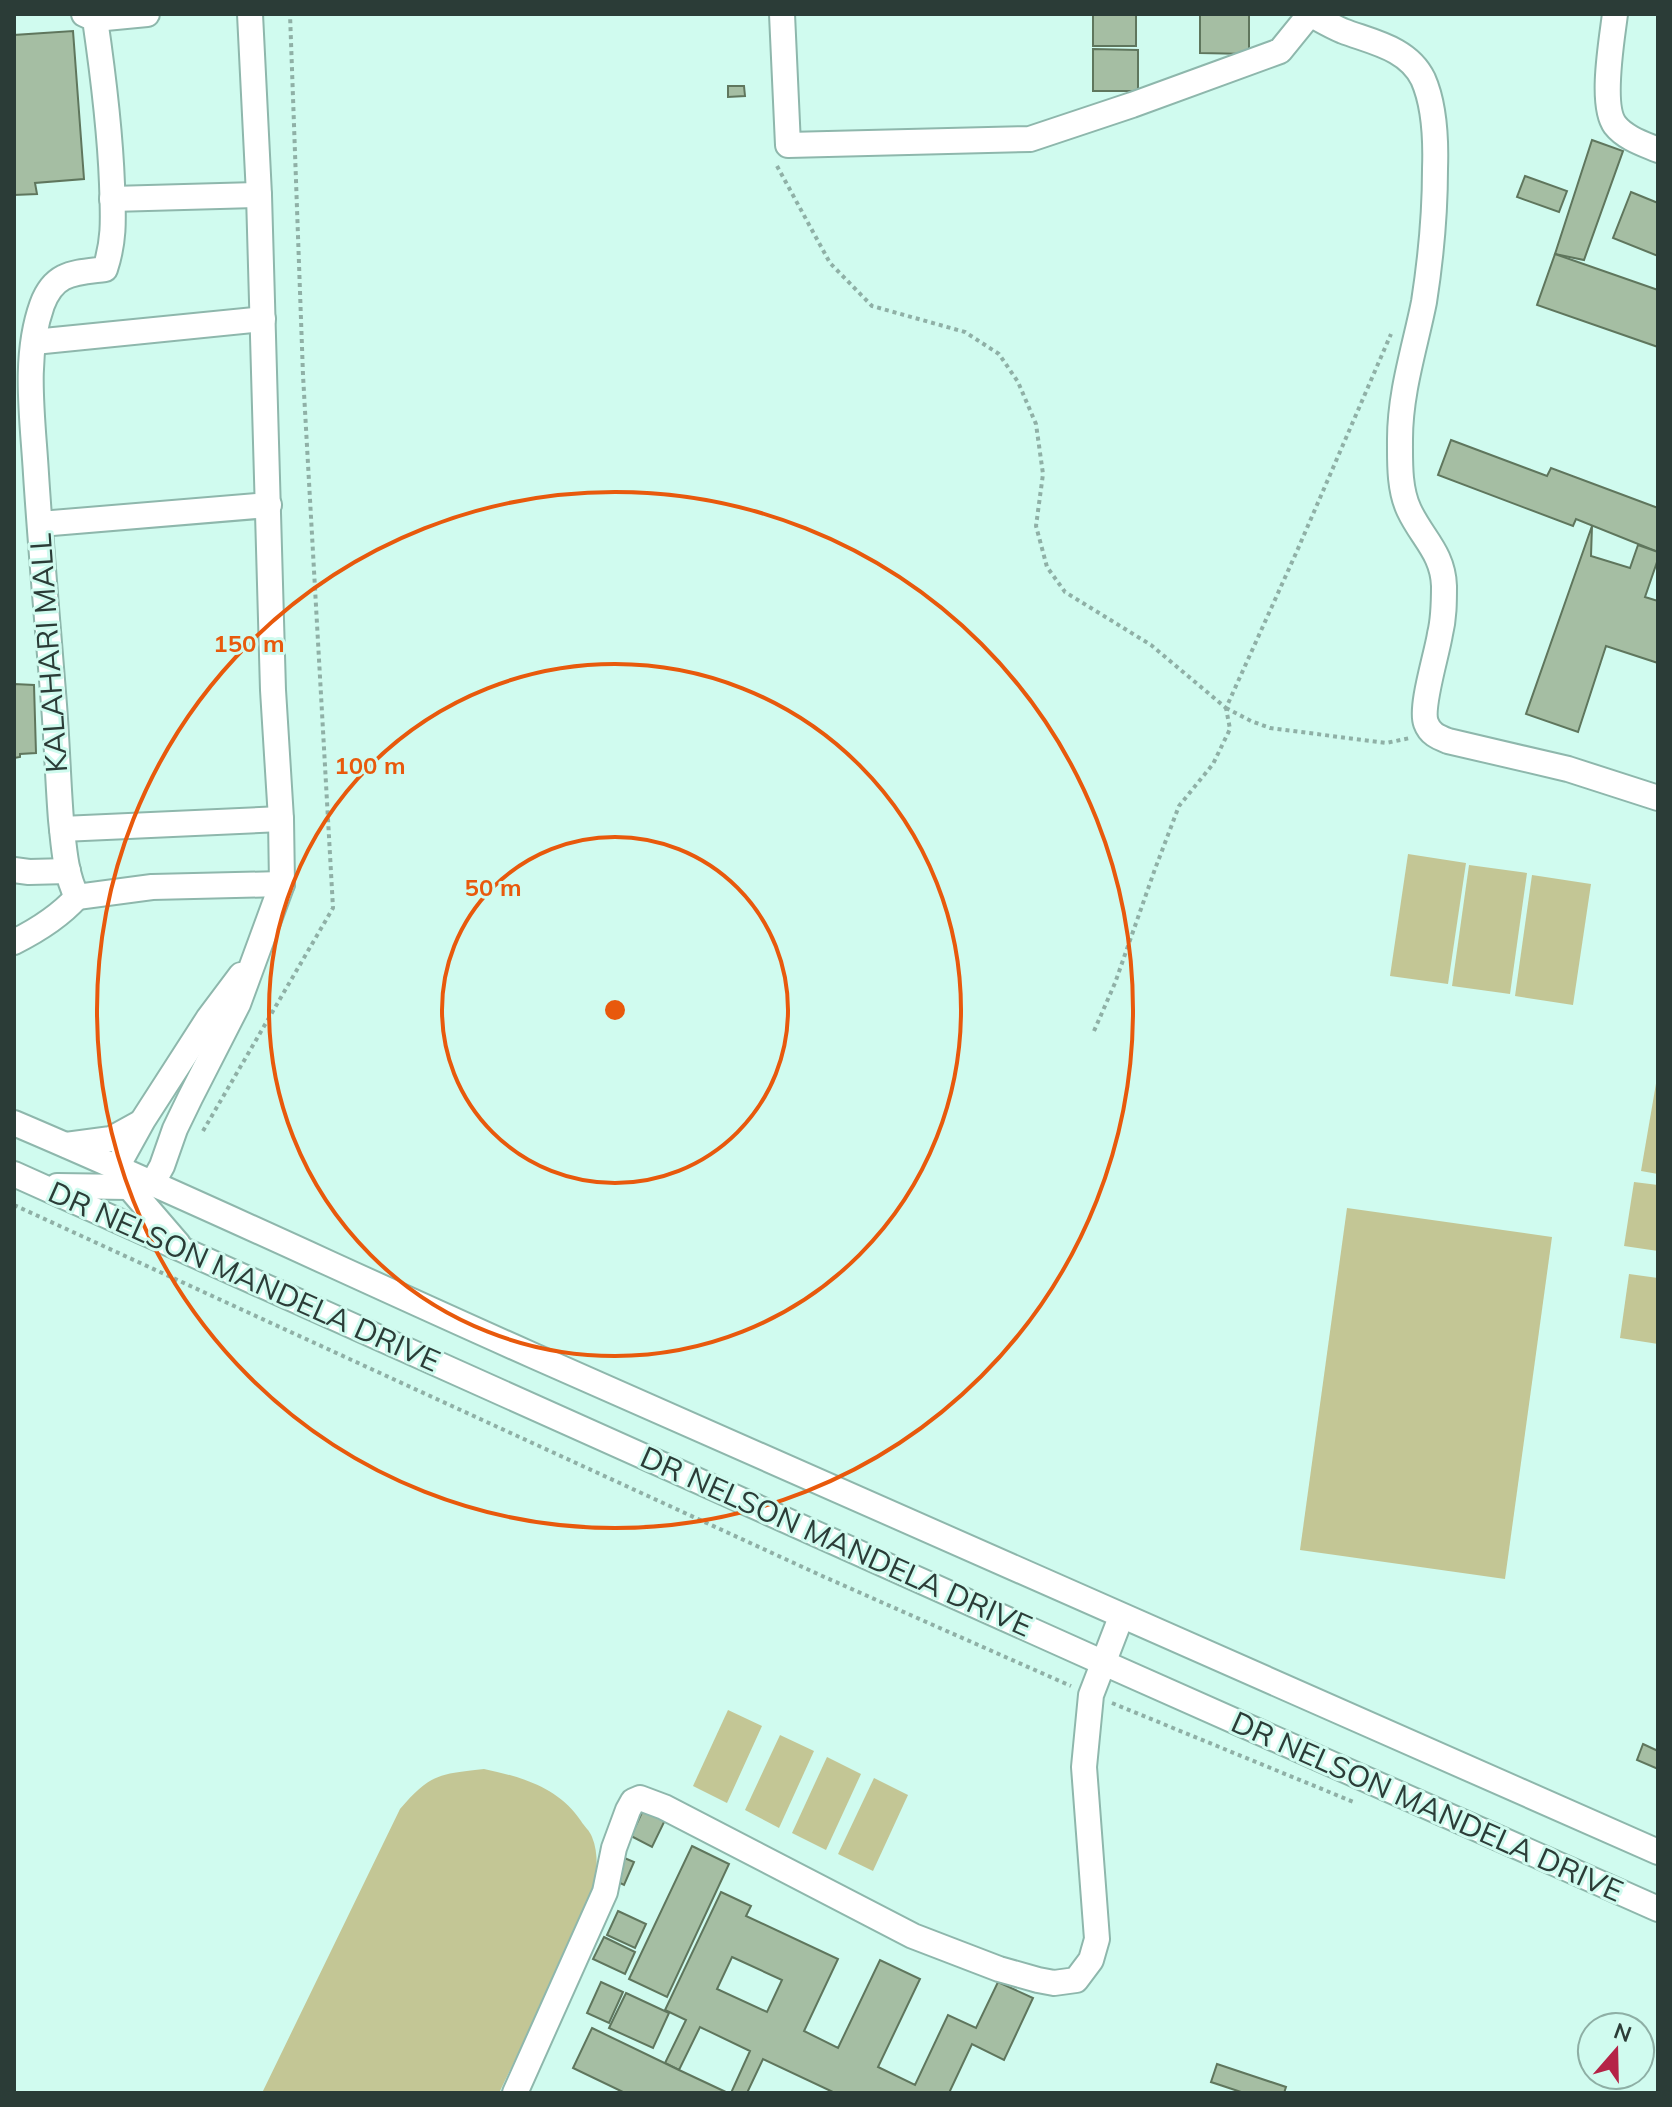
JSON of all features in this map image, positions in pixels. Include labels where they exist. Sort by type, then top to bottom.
[{"type":"street","points":[[91,16],[147,14]]},
{"type":"street","points":[[42,1186],[133,1179],[162,1166],[175,1129],[238,1004],[282,884],[250,14]]},
{"type":"street","points":[[782,14],[788,145],[1030,139],[1280,51],[1310,14],[1400,53],[1423,79],[1433,113],[1435,156],[1434,221],[1423,302],[1401,402],[1400,437],[1401,483],[1408,508],[1437,554],[1443,570],[1441,630],[1424,703],[1427,726],[1432,733],[1448,741],[1568,769],[1658,798]]},
{"type":"street","points":[[1615,14],[1609,67],[1610,114],[1619,129],[1658,150]]},
{"type":"street","name":"KALAHARI MALL","points":[[77,897],[68,871],[62,829],[32,402],[32,363],[42,305],[50,290],[66,274],[105,269],[114,232],[105,94],[91,16]]},
{"type":"street","points":[[112,199],[259,195]]},
{"type":"street","points":[[34,342],[263,319]]},
{"type":"street","points":[[40,524],[269,505]]},
{"type":"street","points":[[62,829],[281,819]]},
{"type":"street","points":[[14,870],[68,871]]},
{"type":"street","points":[[14,942],[63,913],[77,897],[152,887],[282,884]]},
{"type":"street","points":[[185,1251],[133,1179],[143,1120],[224,996],[252,963]]},
{"type":"street","points":[[63,1145],[111,1139],[143,1120]]},
{"type":"street","name":"DR NELSON MANDELA DRIVE","points":[[14,1123],[133,1179],[1658,1852]]},
{"type":"street","name":"DR NELSON MANDELA DRIVE","points":[[14,1174],[1658,1909]]},
{"type":"street","points":[[515,2093],[605,1892],[614,1848],[628,1810],[633,1801],[640,1798],[664,1807],[913,1936],[999,1969],[1038,1980],[1054,1983],[1076,1980],[1091,1960],[1097,1939],[1084,1767],[1091,1695],[1121,1617]]},
{"type":"path","points":[[788,145],[775,161],[830,263],[872,306],[965,332],[999,354],[1018,382],[1036,424],[1043,474],[1036,526],[1047,567],[1065,592],[1151,645],[1226,708],[1251,721],[1270,728],[1386,743],[1432,733]]},
{"type":"path","points":[[1094,1031],[1115,983],[1179,806],[1213,764],[1230,729],[1226,708],[1392,330]]},
{"type":"path","points":[[14,1205],[820,1575],[1091,1695],[1367,1808]]},
{"type":"green space","points":[[1408,854],[1466,863],[1448,984],[1390,976]]},
{"type":"green space","points":[[1469,865],[1527,873],[1510,994],[1452,986]]},
{"type":"green space","points":[[1532,875],[1591,884],[1573,1005],[1515,996]]},
{"type":"green space","points":[[1658,1072],[1658,1174],[1641,1171]]},
{"type":"green space","points":[[1634,1182],[1658,1185],[1658,1251],[1624,1246]]},
{"type":"green space","points":[[1347,1208],[1552,1237],[1505,1579],[1300,1550]]},
{"type":"green space","points":[[1629,1274],[1658,1278],[1658,1344],[1620,1338]]},
{"type":"green space","points":[[728,1710],[762,1726],[727,1803],[693,1786]]},
{"type":"green space","points":[[780,1735],[814,1751],[779,1828],[745,1810]]},
{"type":"green space","points":[[827,1757],[861,1774],[826,1850],[792,1833]]},
{"type":"green space","points":[[484,1769],[538,1785],[561,1800],[590,1833],[597,1860],[593,1899],[499,2093],[262,2093],[400,1809],[419,1789],[436,1778]]},
{"type":"green space","points":[[874,1778],[908,1795],[873,1871],[838,1854]]},
{"type":"building","points":[[1093,14],[1136,14],[1136,46],[1093,46]]},
{"type":"building","points":[[1200,14],[1249,14],[1249,54],[1200,53]]},
{"type":"building","points":[[73,31],[84,179],[35,183],[37,194],[14,195],[14,35]]},
{"type":"building","points":[[1093,49],[1138,50],[1138,91],[1093,91]]},
{"type":"building","points":[[728,86],[744,86],[745,96],[728,97]]},
{"type":"building","points":[[1592,140],[1623,151],[1584,260],[1555,254]]},
{"type":"building","points":[[1525,176],[1567,191],[1559,212],[1517,197]]},
{"type":"building","points":[[1631,192],[1658,203],[1658,256],[1613,238]]},
{"type":"building","points":[[1555,254],[1658,290],[1658,347],[1537,305]]},
{"type":"building","points":[[1451,440],[1547,476],[1551,468],[1658,508],[1658,552],[1576,519],[1573,526],[1438,475]]},
{"type":"building","points":[[1592,526],[1591,556],[1630,568],[1638,545],[1658,552],[1645,597],[1658,601],[1658,663],[1606,646],[1578,732],[1526,714]]},
{"type":"building","points":[[14,684],[34,685],[36,753],[20,754],[20,757],[14,758]]},
{"type":"building","points":[[1643,1744],[1658,1751],[1658,1769],[1637,1760]]},
{"type":"building","points":[[645,1806],[667,1816],[652,1847],[631,1836]]},
{"type":"building","points":[[692,1846],[729,1864],[667,1997],[629,1979]]},
{"type":"building","points":[[622,1857],[634,1862],[624,1885],[612,1879]]},
{"type":"building","points":[[721,1892],[751,1906],[746,1916],[838,1959],[804,2031],[838,2048],[880,1960],[920,1979],[878,2067],[915,2085],[948,2015],[976,2028],[998,1982],[1033,1998],[1004,2060],[972,2044],[949,2093],[835,2093],[763,2059],[747,2093],[731,2093],[750,2051],[700,2027],[679,2070],[665,2063],[686,2020],[665,2010]],"holes":[[[732,1957],[782,1980],[767,2012],[717,1989]]]},
{"type":"building","points":[[618,1911],[646,1924],[635,1948],[607,1935]]},
{"type":"building","points":[[604,1937],[635,1952],[625,1974],[593,1959]]},
{"type":"building","points":[[601,1982],[623,1992],[609,2023],[587,2013]]},
{"type":"building","points":[[626,1993],[669,2013],[653,2048],[609,2028]]},
{"type":"building","points":[[592,2028],[728,2093],[625,2093],[573,2068]]},
{"type":"building","points":[[1217,2064],[1286,2087],[1284,2093],[1244,2093],[1211,2082]]}]
